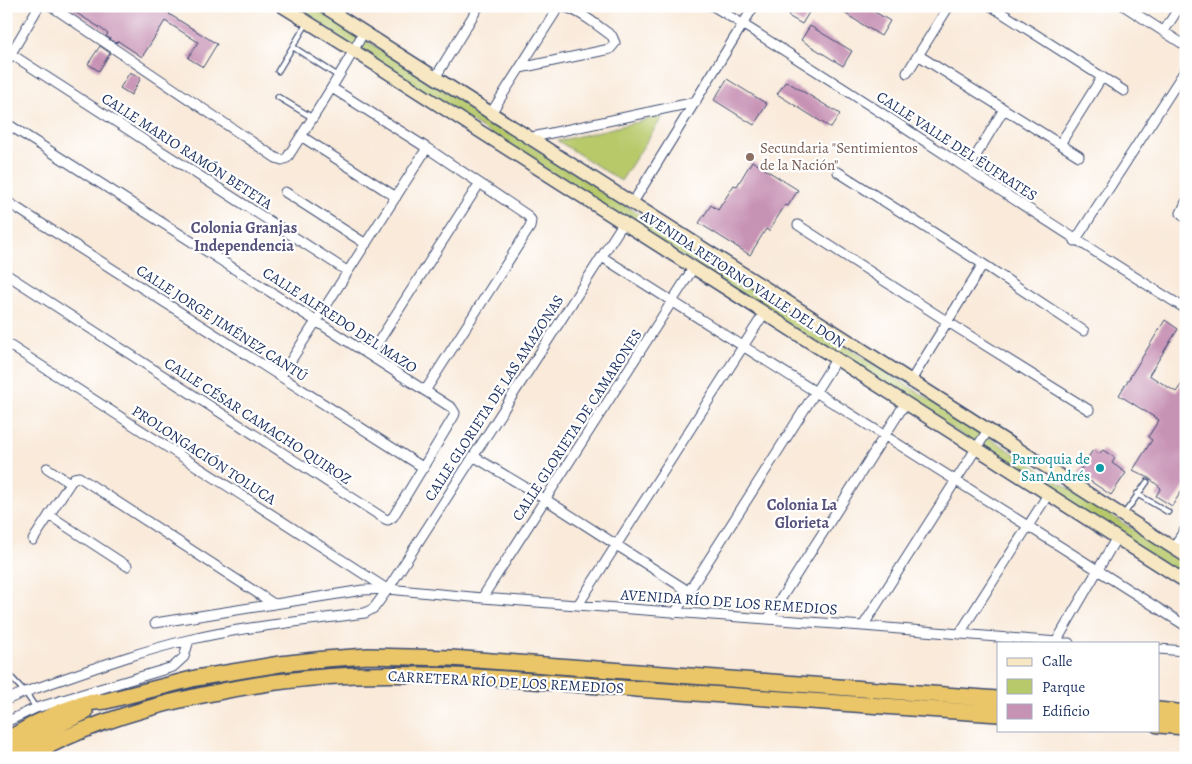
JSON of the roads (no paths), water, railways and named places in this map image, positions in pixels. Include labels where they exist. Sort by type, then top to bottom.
[{"type":"highway","name":"CARRETERA RÍO DE LOS REMEDIOS","points":[[106,701],[196,678],[280,664],[368,656],[409,656],[997,699]]},
{"type":"highway","name":"CARRETERA RÍO DE LOS REMEDIOS","points":[[26,758],[46,746],[94,726],[130,713],[171,702],[258,685],[353,675],[449,676],[997,714]]},
{"type":"highway","points":[[6,740],[62,711],[85,703],[106,701]]},
{"type":"highway","points":[[6,757],[37,736],[106,701]]},
{"type":"highway","points":[[1160,710],[1186,712]]},
{"type":"highway","points":[[1160,725],[1186,727]]},
{"type":"street","points":[[9,58],[39,6]]},
{"type":"street","points":[[51,6],[276,158],[282,160],[287,158],[313,118],[364,32]]},
{"type":"street","name":"AVENIDA RETORNO VALLE DEL DON","points":[[282,6],[624,222],[1186,582]]},
{"type":"street","name":"AVENIDA RETORNO VALLE DEL DON","points":[[323,6],[910,382],[1186,556]]},
{"type":"street","points":[[435,78],[479,6]]},
{"type":"street","points":[[491,113],[555,11],[561,6],[571,8],[614,39],[615,43],[610,49],[520,68]]},
{"type":"street","name":"CALLE VALLE DEL ÉUFRATES","points":[[714,6],[968,169],[1076,241],[1186,310]]},
{"type":"street","points":[[632,204],[754,6]]},
{"type":"street","points":[[907,73],[949,6]]},
{"type":"street","points":[[991,6],[1124,91]]},
{"type":"street","points":[[1124,6],[1186,46]]},
{"type":"street","points":[[1164,31],[1180,6]]},
{"type":"street","points":[[918,55],[1079,156]]},
{"type":"street","name":"CALLE MARIO RAMÓN BETETA","points":[[9,58],[347,271]]},
{"type":"street","points":[[1076,241],[1186,69]]},
{"type":"street","points":[[1060,144],[1102,78]]},
{"type":"street","points":[[332,88],[427,148],[532,220],[425,391]]},
{"type":"street","points":[[528,138],[696,102]]},
{"type":"street","points":[[968,169],[1004,109]]},
{"type":"street","name":"CALLE ALFREDO DEL MAZO","points":[[6,123],[316,320],[452,408],[455,413]]},
{"type":"street","points":[[301,136],[396,197]]},
{"type":"street","points":[[280,376],[427,148]]},
{"type":"street","points":[[838,172],[1084,331]]},
{"type":"street","points":[[370,355],[480,184]]},
{"type":"street","points":[[285,192],[366,244]]},
{"type":"street","name":"CALLE JORGE JIMÉNEZ CANTÚ","points":[[6,201],[424,468]]},
{"type":"street","points":[[1186,202],[1181,213],[1186,218]]},
{"type":"street","name":"CALLE GLORIETA DE LAS AMAZONAS","points":[[6,700],[159,648],[189,640],[231,631],[365,613],[374,608],[624,222]]},
{"type":"street","points":[[798,225],[1089,410]]},
{"type":"street","points":[[602,257],[1026,527],[1186,626]]},
{"type":"street","points":[[910,382],[982,264]]},
{"type":"street","name":"CALLE GLORIETA DE CAMARONES","points":[[482,598],[694,268]]},
{"type":"street","name":"CALLE CÉSAR CAMACHO QUIROZ","points":[[6,274],[388,520],[393,517],[424,468],[454,418],[455,413]]},
{"type":"street","points":[[578,605],[765,312]]},
{"type":"street","name":"PROLONGACIÓN TOLUCA","points":[[7,346],[388,589]]},
{"type":"street","points":[[675,613],[837,358]]},
{"type":"street","points":[[768,619],[906,402]]},
{"type":"street","points":[[863,626],[988,430]]},
{"type":"street","points":[[473,456],[546,499],[688,591]]},
{"type":"street","points":[[47,468],[73,480],[274,604]]},
{"type":"street","points":[[33,540],[73,480]]},
{"type":"street","points":[[960,633],[1049,493]]},
{"type":"street","points":[[49,515],[127,566]]},
{"type":"street","points":[[1173,548],[1186,528]]},
{"type":"street","points":[[1056,642],[1117,537]]},
{"type":"street","name":"AVENIDA RÍO DE LOS REMEDIOS","points":[[155,624],[363,590],[388,589],[482,598],[960,633],[1056,642]]},
{"type":"street","points":[[6,722],[36,708],[173,667],[184,657],[189,640]]},
{"type":"street","points":[[1160,649],[1186,651]]},
{"type":"lane","points":[[278,71],[307,23]]},
{"type":"lane","points":[[293,47],[339,76]]},
{"type":"lane","points":[[278,97],[313,118]]},
{"type":"lane","points":[[1123,515],[1147,482]]},
{"type":"lane","points":[[1137,494],[1168,512]]},
{"type":"lane","points":[[6,672],[25,692],[36,708]]},
{"type":"place","name":"Secundaria \"Sentimientos de la Nación\"","points":[[750,157]]},
{"type":"place","name":"Parroquia de San Andrés","points":[[1100,468]]},
{"type":"district","name":"Colonia Granjas Independencia","points":[[244,237]]},
{"type":"district","name":"Colonia La Glorieta","points":[[802,514]]}]
